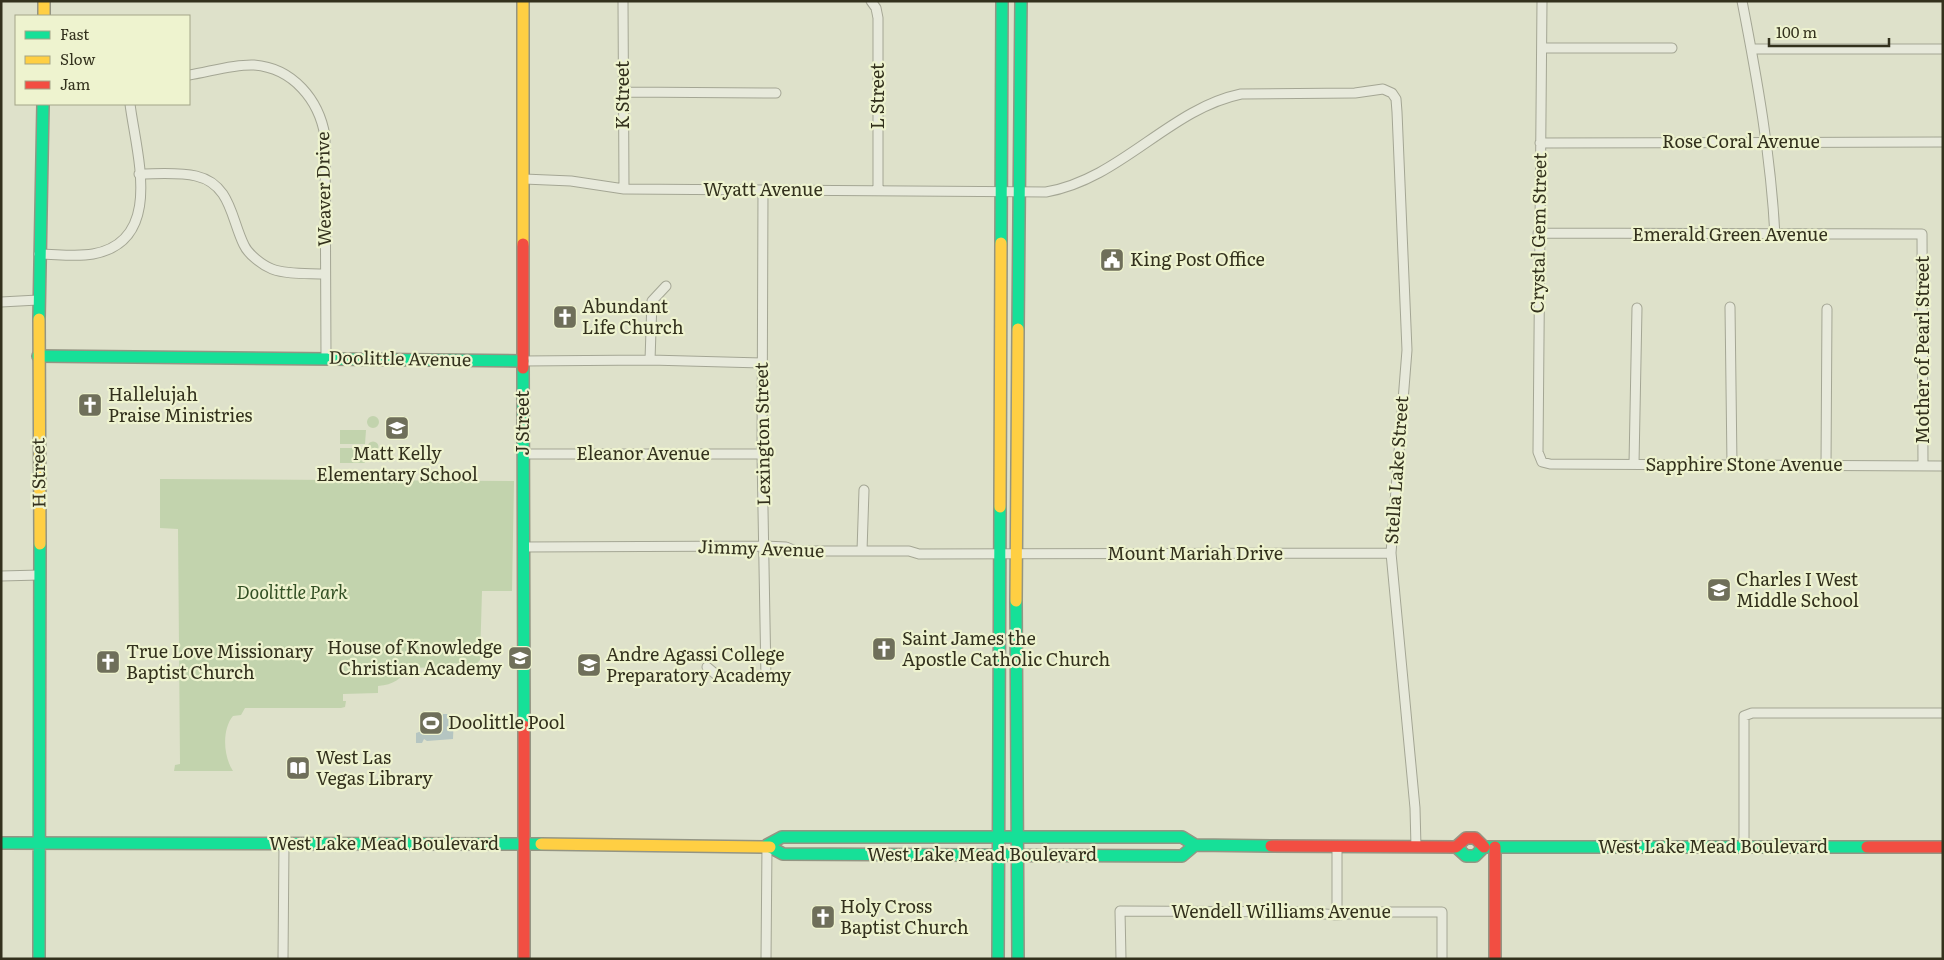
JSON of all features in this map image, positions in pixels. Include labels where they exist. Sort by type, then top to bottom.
[{"type":"main road","points":[[44,1],[44,15]]},
{"type":"main road","name":"J Street","points":[[523,1],[524,959]]},
{"type":"main road","points":[[998,959],[1002,1]]},
{"type":"main road","points":[[1018,959],[1019,837],[1016,554],[1021,1]]},
{"type":"main road","name":"H Street","points":[[39,959],[40,576],[38,300],[43,105]]},
{"type":"main road","name":"Doolittle Avenue","points":[[38,356],[326,357],[523,361]]},
{"type":"main road","points":[[999,622],[1007,634],[1012,672],[1018,674]]},
{"type":"main road","name":"West Lake Mead Boulevard","points":[[1,843],[767,845],[782,837],[1182,836],[1195,846],[1456,847],[1466,856],[1475,856],[1490,847],[1943,847]]},
{"type":"main road","points":[[833,855],[843,846],[861,846],[868,837]]},
{"type":"main road","name":"West Lake Mead Boulevard","points":[[767,845],[783,854],[998,856],[1182,856],[1195,846]]},
{"type":"main road","points":[[1490,847],[1495,959]]},
{"type":"street","name":"K Street","points":[[623,1],[624,189]]},
{"type":"street","name":"Crystal Gem Street","points":[[1542,1],[1538,233],[1538,452],[1545,463]]},
{"type":"street","points":[[1742,1],[1773,197],[1775,236]]},
{"type":"street","name":"L Street","points":[[872,2],[876,8],[878,18],[878,191]]},
{"type":"street","points":[[1542,48],[1672,48]]},
{"type":"street","points":[[1751,49],[1943,49]]},
{"type":"street","name":"Weaver Drive","points":[[190,75],[238,67],[262,66],[278,71],[288,77],[302,88],[314,102],[323,124],[325,136],[326,357]]},
{"type":"street","name":"Wyatt Avenue","points":[[524,179],[572,181],[624,189],[1002,192],[1060,190],[1091,179],[1204,106],[1226,97],[1241,94],[1355,93],[1383,89],[1392,93]]},
{"type":"street","points":[[623,92],[776,93]]},
{"type":"street","name":"Stella Lake Street","points":[[1392,93],[1396,99],[1397,112],[1407,350],[1391,553],[1415,808],[1416,847]]},
{"type":"street","points":[[39,254],[92,254],[116,246],[125,239],[137,222],[142,202],[130,105]]},
{"type":"street","name":"Rose Coral Avenue","points":[[1540,143],[1943,142]]},
{"type":"street","points":[[139,174],[196,176],[208,180],[219,188],[227,198],[244,245],[251,254],[270,268],[281,272],[325,274]]},
{"type":"street","name":"Lexington Street","points":[[707,667],[719,678],[766,678],[762,454],[763,190]]},
{"type":"street","name":"Emerald Green Avenue","points":[[1538,233],[1775,236],[1922,234]]},
{"type":"street","name":"Mother of Pearl Street","points":[[1922,234],[1924,466]]},
{"type":"street","points":[[650,360],[652,301],[666,286]]},
{"type":"street","points":[[1,302],[38,300]]},
{"type":"street","points":[[1730,307],[1732,465]]},
{"type":"street","points":[[1634,464],[1637,308]]},
{"type":"street","points":[[1826,465],[1827,309]]},
{"type":"street","name":"Doolittle Avenue","points":[[523,361],[650,360],[762,363]]},
{"type":"street","name":"Eleanor Avenue","points":[[524,454],[762,454]]},
{"type":"street","name":"Sapphire Stone Avenue","points":[[1545,463],[1943,466]]},
{"type":"street","points":[[862,551],[864,490]]},
{"type":"street","name":"Jimmy Avenue","points":[[523,546],[765,546],[786,547],[796,551],[1000,554]]},
{"type":"street","name":"Mount Mariah Drive","points":[[1000,554],[1391,553]]},
{"type":"street","points":[[1,576],[40,576]]},
{"type":"street","points":[[1744,847],[1744,716],[1752,713],[1943,714]]},
{"type":"street","points":[[283,959],[284,844]]},
{"type":"street","points":[[766,959],[767,845]]},
{"type":"street","points":[[1337,846],[1337,915]]},
{"type":"street","name":"Wendell Williams Avenue","points":[[1121,959],[1120,911],[1302,912],[1337,915],[1370,912],[1442,912],[1442,959]]},
{"type":"green space","points":[[373,416],[379,422],[373,428],[367,422]]},
{"type":"green space","points":[[340,430],[366,430],[365,444],[340,444]]},
{"type":"green space","points":[[371,442],[375,442],[378,447],[377,451],[371,452],[368,449],[368,445]]},
{"type":"green space","points":[[340,448],[365,448],[365,463],[340,463]]},
{"type":"green space","name":"Doolittle Park","points":[[160,479],[514,481],[512,591],[482,591],[480,660],[472,669],[464,671],[462,666],[455,663],[442,667],[412,668],[393,683],[378,686],[378,693],[343,694],[343,701],[346,701],[345,707],[341,708],[245,708],[241,715],[233,716],[227,728],[225,743],[227,758],[233,771],[174,771],[175,765],[180,764],[178,529],[160,528]]},
{"type":"shaded area","name":"Doolittle Pool","points":[[425,713],[437,713],[438,730],[440,733],[443,714],[454,714],[453,739],[427,741],[424,739],[422,743],[416,743],[416,733],[425,730]]},
{"type":"traffic: fast","points":[[1001,243],[1002,1]]},
{"type":"traffic: fast","points":[[1018,329],[1021,1]]},
{"type":"traffic: fast","points":[[39,319],[43,105]]},
{"type":"traffic: fast","points":[[38,356],[523,361]]},
{"type":"traffic: fast","points":[[523,368],[524,726]]},
{"type":"traffic: fast","points":[[998,959],[1000,507]]},
{"type":"traffic: fast","points":[[39,959],[40,544]]},
{"type":"traffic: fast","points":[[1016,601],[1018,959]]},
{"type":"traffic: fast","points":[[767,845],[782,837],[1182,837],[1195,845],[1271,846]]},
{"type":"traffic: fast","points":[[1,843],[541,844]]},
{"type":"traffic: fast","points":[[770,847],[783,854],[1182,856],[1195,845]]},
{"type":"traffic: fast","points":[[1456,847],[1466,856],[1475,856],[1484,847],[1867,847]]},
{"type":"traffic: slow","points":[[44,1],[44,15]]},
{"type":"traffic: slow","points":[[523,1],[523,244]]},
{"type":"traffic: slow","points":[[1000,507],[1001,243]]},
{"type":"traffic: slow","points":[[39,319],[40,544]]},
{"type":"traffic: slow","points":[[1016,601],[1018,329]]},
{"type":"traffic: slow","points":[[541,844],[770,847]]},
{"type":"traffic: jam","points":[[523,244],[523,368]]},
{"type":"traffic: jam","points":[[524,726],[524,959]]},
{"type":"traffic: jam","points":[[1271,846],[1456,847],[1466,838],[1475,838],[1484,847]]},
{"type":"traffic: jam","points":[[1495,847],[1495,959]]},
{"type":"traffic: jam","points":[[1867,847],[1943,847]]},
{"type":"place","name":"King Post Office","points":[[1112,260]]},
{"type":"place","name":"Abundant Life Church","points":[[565,317]]},
{"type":"place","name":"Hallelujah Praise Ministries","points":[[90,405]]},
{"type":"place","name":"Matt Kelly Elementary School","points":[[397,428]]},
{"type":"place","name":"Charles I West Middle School","points":[[1719,590]]},
{"type":"place","name":"Saint James the Apostle Catholic Church","points":[[884,649]]},
{"type":"place","name":"House of Knowledge Christian Academy","points":[[520,658]]},
{"type":"place","name":"True Love Missionary Baptist Church","points":[[108,662]]},
{"type":"place","name":"Andre Agassi College Preparatory Academy","points":[[589,665]]},
{"type":"place","name":"Doolittle Pool","points":[[431,723]]},
{"type":"place","name":"West Las Vegas Library","points":[[298,768]]},
{"type":"place","name":"Holy Cross Baptist Church","points":[[823,917]]}]
